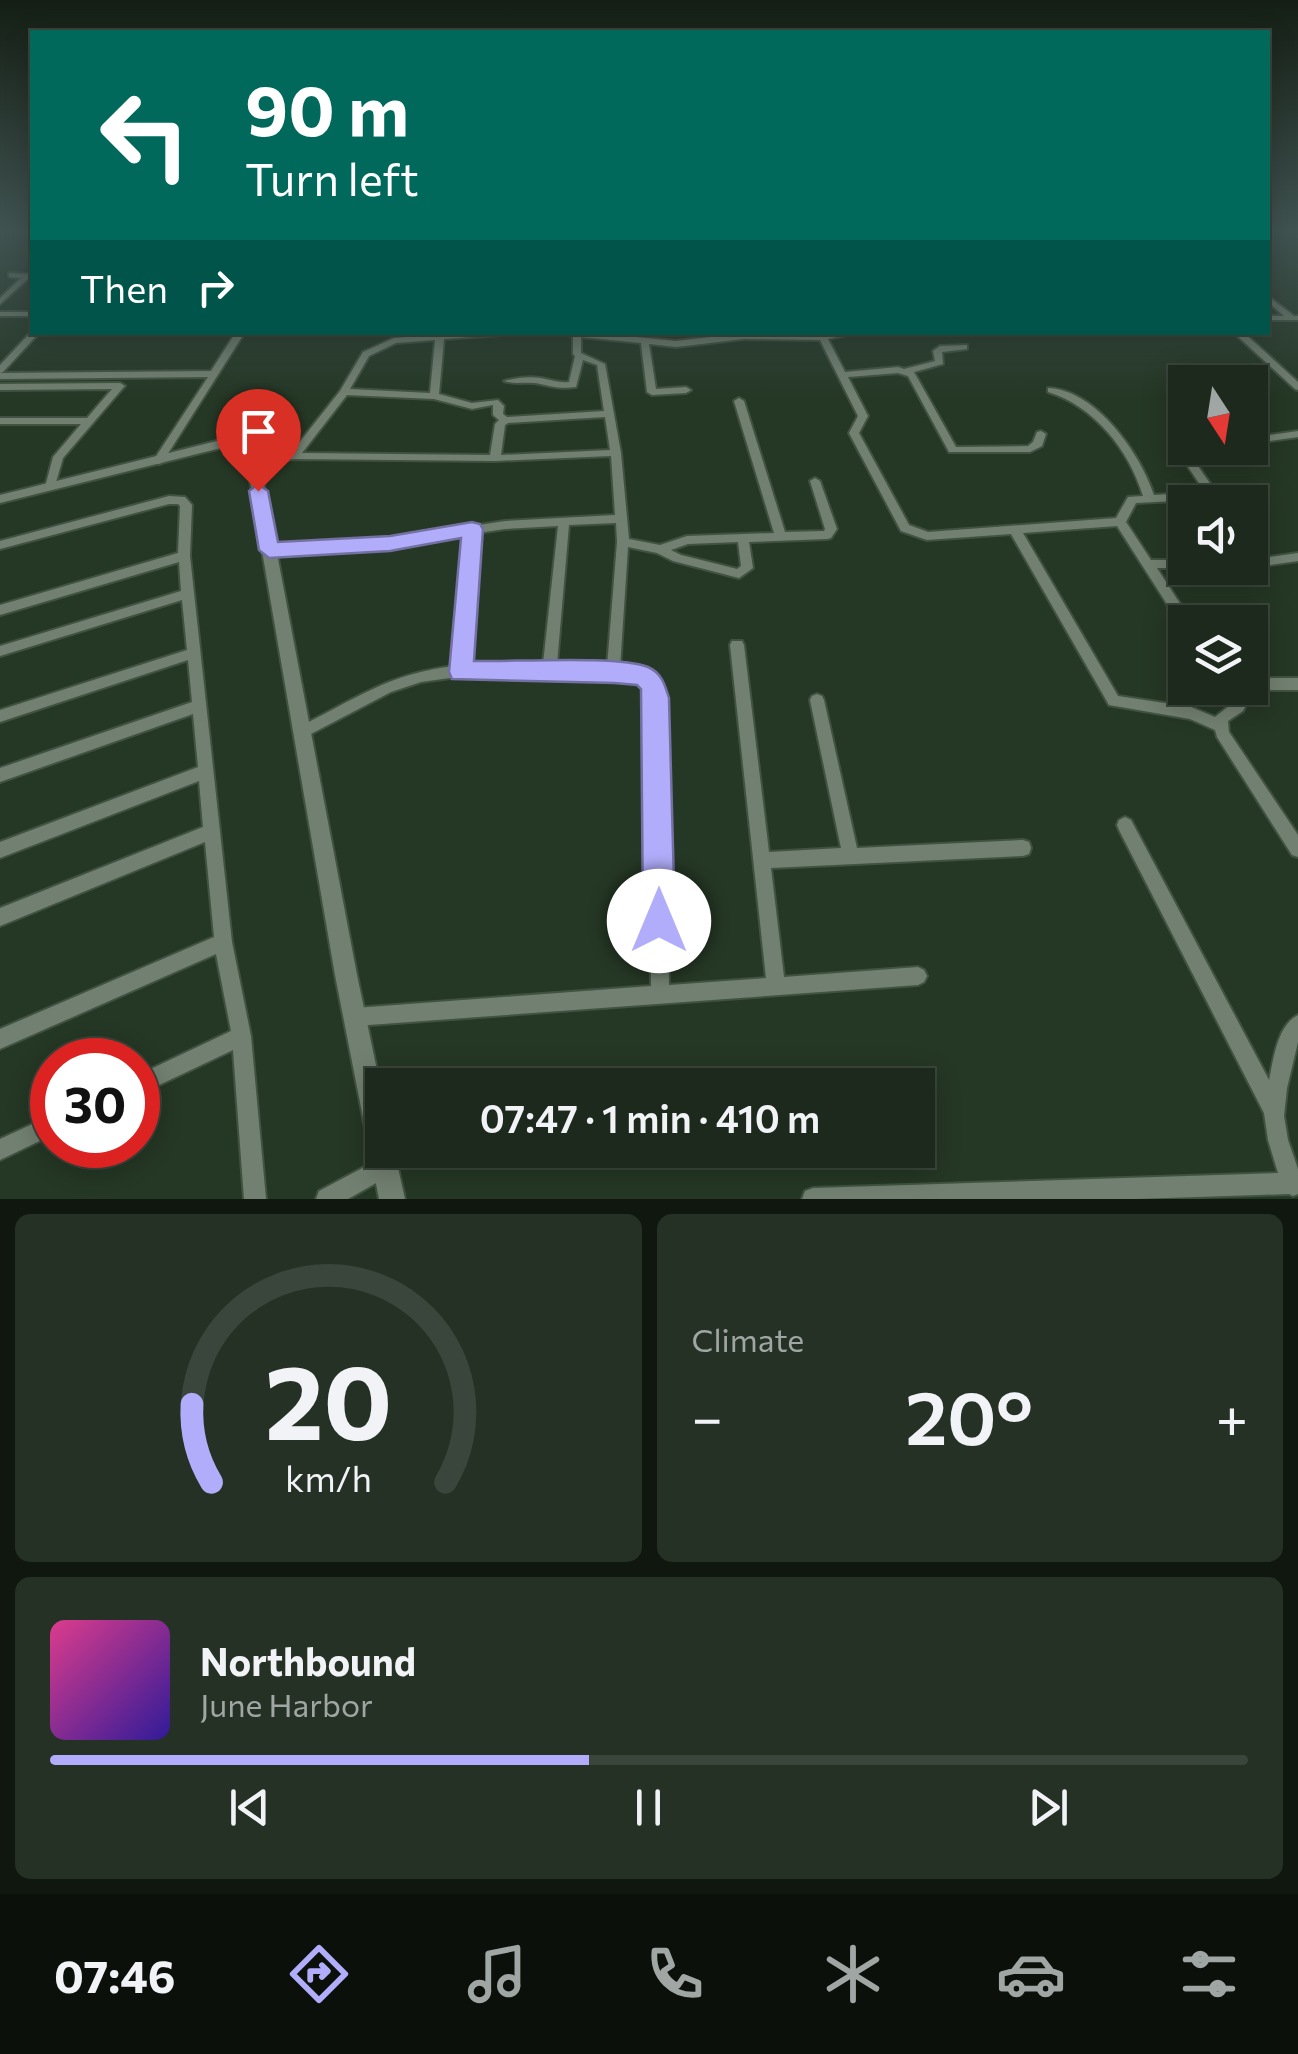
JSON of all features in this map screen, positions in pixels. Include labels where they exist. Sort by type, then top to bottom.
[{"type":"street","points":[[1270,299],[1295,318]]},
{"type":"street","points":[[0,314],[30,314]]},
{"type":"street","points":[[0,373],[33,335]]},
{"type":"street","points":[[158,461],[239,335]]},
{"type":"street","points":[[294,456],[344,392],[366,354],[384,344],[422,336],[470,335]]},
{"type":"street","points":[[509,382],[540,380],[556,386],[574,385],[579,357],[577,335]]},
{"type":"street","points":[[589,335],[644,344],[734,335]]},
{"type":"street","points":[[804,335],[836,335]]},
{"type":"street","points":[[1240,335],[1298,387]]},
{"type":"street","points":[[823,337],[863,416],[854,433],[904,528],[920,536],[1120,522]]},
{"type":"street","points":[[434,396],[440,338]]},
{"type":"street","points":[[644,344],[652,392],[686,390]]},
{"type":"street","points":[[844,375],[906,371],[940,362],[940,350],[964,346]]},
{"type":"street","points":[[579,357],[601,364],[616,453],[623,542],[614,672]]},
{"type":"street","points":[[906,371],[917,380],[954,450],[1030,449],[1038,444],[1041,434]]},
{"type":"street","points":[[0,373],[214,374]]},
{"type":"street","points":[[0,387],[120,386],[58,456],[50,487]]},
{"type":"street","points":[[1052,390],[1070,394],[1123,446],[1142,470],[1150,500]]},
{"type":"street","points":[[344,392],[434,396],[472,406],[494,402],[498,403],[498,415],[505,420]]},
{"type":"street","points":[[739,401],[781,538]]},
{"type":"street","points":[[495,458],[500,424],[505,420],[607,414]]},
{"type":"street","points":[[0,421],[91,421]]},
{"type":"street","points":[[1268,438],[1298,434]]},
{"type":"street","points":[[0,500],[243,440],[250,443],[365,1070]]},
{"type":"street","points":[[253,461],[294,456],[495,458],[616,453]]},
{"type":"street","points":[[1120,522],[1132,500],[1213,495],[1193,465]]},
{"type":"street","points":[[660,549],[687,540],[827,535],[830,529],[815,481]]},
{"type":"street","points":[[0,545],[181,500],[188,513],[184,556],[223,942],[241,1036],[255,1199]]},
{"type":"street","points":[[269,550],[390,544],[472,529],[619,518]]},
{"type":"street","points":[[549,672],[564,522]]},
{"type":"street","points":[[1120,522],[1175,605]]},
{"type":"street","points":[[461,672],[472,529]]},
{"type":"street","points":[[1016,530],[1114,701],[1190,713],[1219,725],[1298,849]]},
{"type":"street","points":[[623,542],[660,549],[677,558],[739,574],[747,568],[743,538]]},
{"type":"street","points":[[0,610],[184,556]]},
{"type":"street","points":[[1268,562],[1298,558]]},
{"type":"street","points":[[1150,564],[1168,564]]},
{"type":"street","points":[[0,651],[188,594]]},
{"type":"street","points":[[738,645],[776,987]]},
{"type":"street","points":[[0,716],[194,653]]},
{"type":"street","points":[[302,732],[399,682],[461,672],[643,675],[652,684],[656,698],[660,995]]},
{"type":"street","points":[[1268,684],[1298,684]]},
{"type":"street","points":[[816,700],[851,856]]},
{"type":"street","points":[[1219,725],[1221,718],[1237,705]]},
{"type":"street","points":[[0,775],[199,706]]},
{"type":"street","points":[[0,850],[206,771]]},
{"type":"street","points":[[1125,825],[1272,1107]]},
{"type":"street","points":[[0,917],[212,831]]},
{"type":"street","points":[[764,860],[1023,848]]},
{"type":"street","points":[[0,1039],[223,942]]},
{"type":"street","points":[[354,1017],[918,976]]},
{"type":"street","points":[[813,1199],[1296,1184],[1274,1128],[1272,1107],[1288,1040],[1298,1024]]},
{"type":"street","points":[[160,1075],[241,1036]]},
{"type":"street","points":[[0,1150],[30,1136]]},
{"type":"street","points":[[327,1199],[381,1168]]},
{"type":"street","points":[[385,1168],[392,1199]]},
{"type":"route","points":[[258,491],[269,550],[390,544],[472,529],[461,672],[614,672],[643,675],[652,684],[656,698],[659,921]]}]
